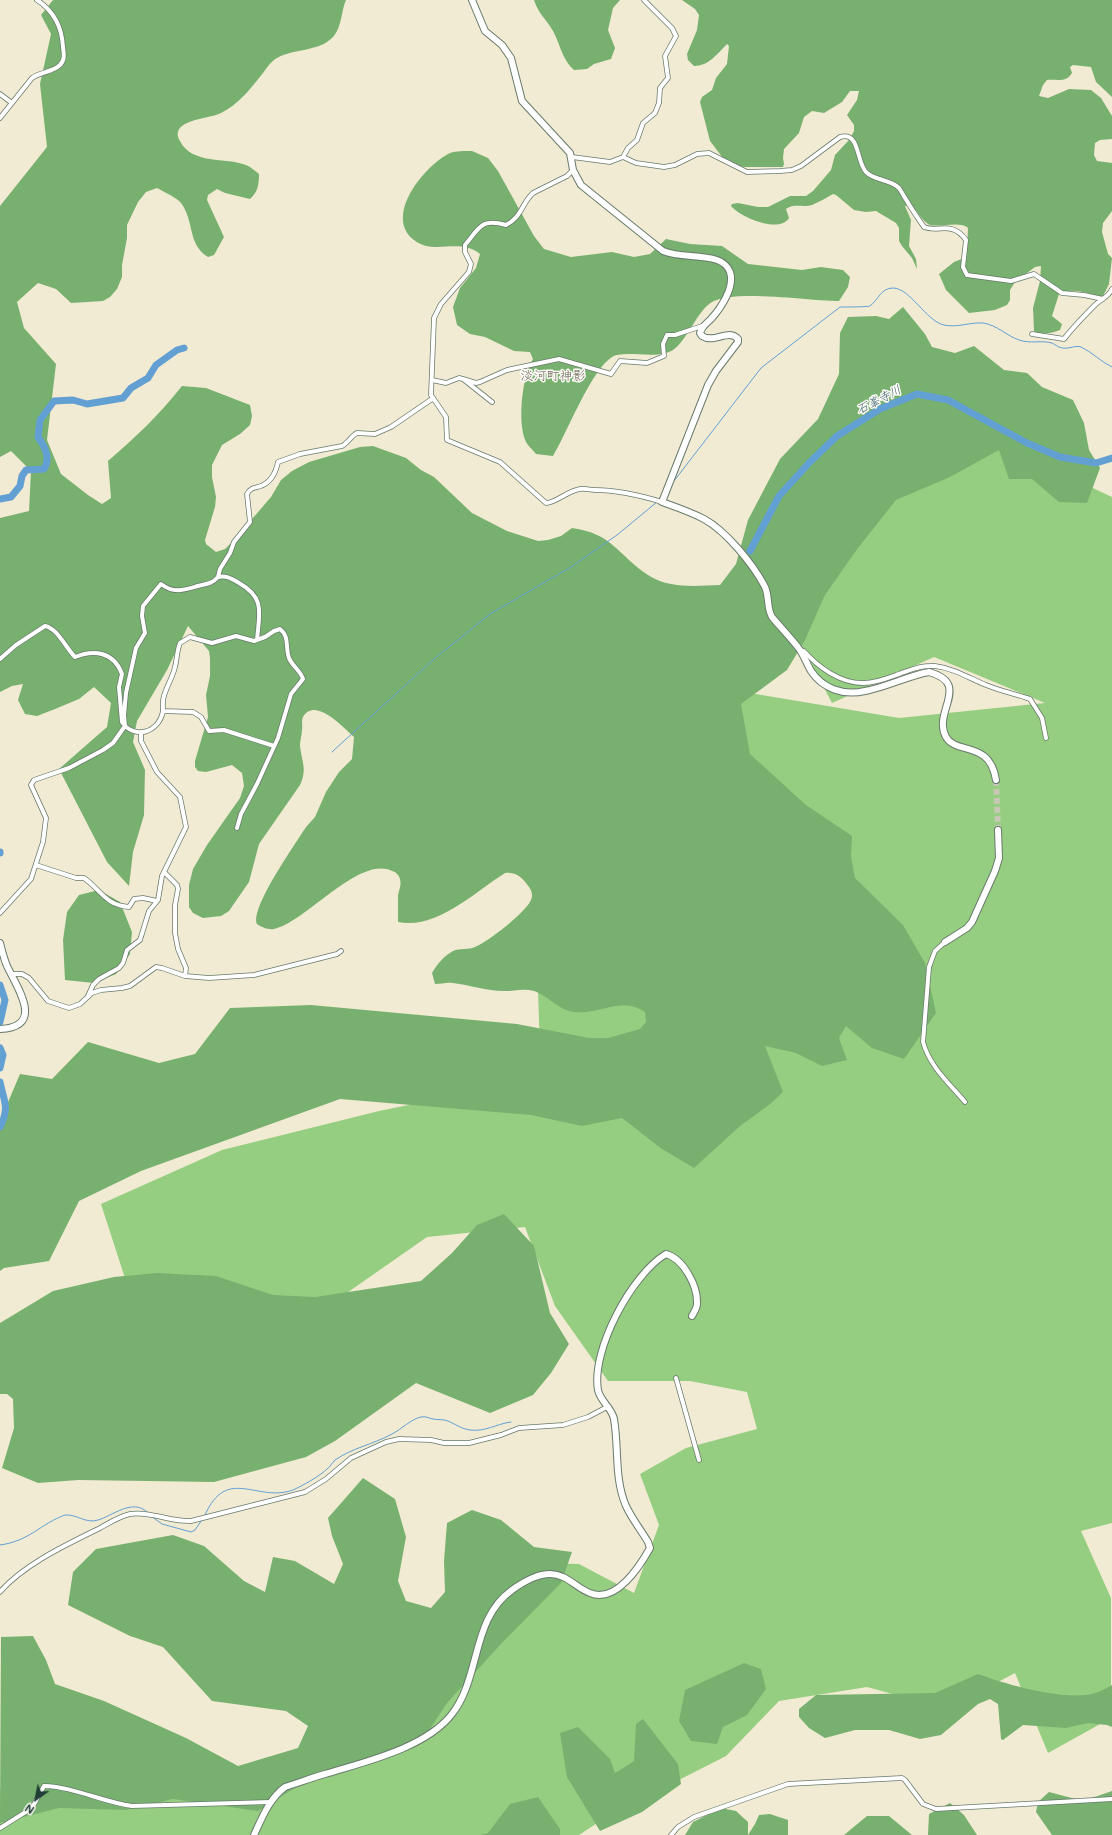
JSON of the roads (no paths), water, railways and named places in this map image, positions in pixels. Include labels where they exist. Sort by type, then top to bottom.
[{"type":"street","points":[[0,118],[32,78],[37,74],[59,66],[64,59],[62,38],[56,19],[49,10],[37,0]]},
{"type":"street","points":[[432,380],[446,383],[459,378],[476,383],[507,370],[559,359],[611,374],[620,361],[647,363],[664,356],[663,344],[667,335],[676,335],[702,326],[712,318],[729,292],[731,286],[731,275],[726,266],[718,260],[674,255],[663,251],[590,194],[581,185],[574,170],[572,157],[567,149],[553,136],[522,101],[511,58],[502,45],[485,31],[472,0]]},
{"type":"street","points":[[572,157],[610,162],[622,157],[628,148],[637,140],[643,123],[655,113],[658,106],[660,88],[668,78],[665,56],[676,36],[672,28],[644,0]]},
{"type":"street","points":[[0,94],[12,103]]},
{"type":"street","points":[[622,157],[636,163],[664,167],[676,165],[698,154],[708,153],[747,172],[786,170],[802,166],[840,137],[847,135],[850,136],[854,142],[862,166],[866,172],[898,188],[924,226],[929,229],[948,227],[964,237],[966,240],[963,267],[967,275],[1011,280],[1034,274],[1062,293],[1084,295],[1103,299]]},
{"type":"street","points":[[574,170],[567,176],[529,196],[518,217],[510,224],[506,225],[486,222],[465,245],[465,252],[471,264],[469,272],[441,304],[434,318],[432,398],[446,417],[447,440],[500,462],[546,504],[565,494],[579,489],[621,491],[662,502],[705,519],[724,534],[751,565],[764,584],[769,598],[769,612],[801,651],[805,661],[818,680],[842,693],[865,691],[929,672],[943,678],[949,684],[950,691],[943,722],[945,736],[950,742],[976,751],[986,757],[994,769],[996,780]]},
{"type":"street","points":[[1032,334],[1064,339],[1074,326],[1110,294],[1112,289]]},
{"type":"street","points":[[662,502],[708,385],[716,370],[738,342],[736,337],[730,334],[710,340],[705,338],[700,333],[702,326]]},
{"type":"street","points":[[463,379],[492,402]]},
{"type":"street","points":[[218,578],[220,569],[230,553],[234,542],[250,522],[247,494],[250,489],[263,485],[272,477],[276,472],[278,462],[300,454],[342,446],[347,444],[357,433],[375,434],[391,427],[432,398]]},
{"type":"street","points":[[0,913],[31,879],[43,842],[46,818],[31,785],[34,780],[69,768],[113,743],[125,726],[124,714],[126,693],[136,648],[145,633],[142,616],[143,606],[161,584],[170,590],[181,591],[209,584],[218,578],[231,578],[253,592],[259,602],[260,615],[258,640]]},
{"type":"street","points":[[0,659],[16,645],[45,626],[54,629],[67,649],[75,657],[86,652],[102,653],[113,661],[122,674],[119,687],[121,702],[120,717],[125,726],[141,734],[148,732],[154,727],[163,711],[163,698],[172,677],[180,643],[190,637],[212,643],[236,636],[258,640],[277,629],[284,633],[288,640],[290,659],[293,666],[303,679],[291,694],[274,746],[257,784],[241,814],[237,828]]},
{"type":"street","points":[[801,651],[804,650],[820,666],[835,676],[859,683],[878,681],[920,666],[933,666],[954,671],[988,686],[1030,698],[1042,718],[1046,738]]},
{"type":"street","points":[[163,711],[193,712],[201,717],[209,731],[224,730],[274,746]]},
{"type":"street","points":[[87,998],[93,985],[99,979],[119,968],[123,963],[127,950],[140,940],[149,911],[157,901],[162,876],[179,838],[186,827],[180,797],[158,772],[141,741],[141,734]]},
{"type":"street","points":[[965,1102],[936,1070],[926,1054],[923,1042],[929,967],[935,951],[945,942],[967,928],[972,922],[995,870],[998,858],[998,830]]},
{"type":"street","points":[[36,865],[76,878],[84,878],[105,899],[123,906],[129,906],[134,899],[143,898],[157,901]]},
{"type":"street","points":[[164,872],[178,889],[175,906],[175,933],[178,949],[186,968],[185,976]]},
{"type":"street","points":[[0,943],[6,962],[25,1004],[26,1012],[22,1021],[16,1026],[0,1029]]},
{"type":"street","points":[[12,974],[22,974],[29,978],[48,1001],[69,1008],[80,1004],[92,993],[130,986],[156,967],[185,976],[209,978],[254,975],[330,956],[341,951]]},
{"type":"street","points":[[254,1835],[271,1802],[277,1793],[285,1788],[378,1758],[400,1749],[427,1735],[449,1718],[455,1710],[465,1689],[485,1623],[504,1596],[528,1580],[541,1575],[556,1574],[567,1578],[590,1593],[598,1596],[607,1594],[620,1587],[637,1570],[650,1548],[646,1538],[626,1507],[622,1496],[617,1472],[613,1418],[598,1391],[597,1379],[608,1333],[614,1318],[651,1266],[666,1254],[675,1258],[681,1264],[693,1285],[697,1306],[692,1316]]},
{"type":"street","points":[[676,1378],[699,1460]]},
{"type":"street","points":[[0,1592],[14,1578],[38,1562],[82,1537],[129,1514],[149,1514],[180,1521],[191,1520],[305,1492],[326,1478],[351,1458],[386,1442],[399,1439],[431,1440],[444,1443],[469,1443],[501,1435],[520,1428],[563,1425],[588,1417],[607,1406]]},
{"type":"street","points":[[671,1835],[678,1827],[694,1817],[788,1784],[902,1778],[923,1804],[936,1809],[1112,1799]]},
{"type":"street","points":[[0,1828],[32,1808],[44,1786],[78,1791],[105,1800],[132,1806],[271,1802]]},
{"type":"waterway","points":[[674,481],[761,368],[840,307],[870,306],[885,290],[893,288],[899,289],[906,293],[931,318],[944,325],[954,326],[983,323],[993,326],[1023,341],[1048,342],[1062,348],[1077,346],[1081,347],[1112,367]]},
{"type":"waterway","points":[[0,499],[11,497],[20,486],[22,476],[26,470],[44,469],[47,457],[45,449],[38,437],[40,420],[54,401],[73,400],[87,404],[123,398],[131,388],[148,378],[156,365],[177,350],[184,348]]},
{"type":"waterway","name":"石峯寺川","points":[[750,551],[779,496],[809,463],[837,436],[880,409],[917,394],[948,400],[1027,443],[1060,457],[1096,463],[1112,458]]},
{"type":"waterway","points":[[332,752],[434,659],[490,614],[571,567],[617,535],[657,502]]},
{"type":"waterway","points":[[0,985],[5,1000],[0,1022]]},
{"type":"waterway","points":[[0,1048],[3,1055],[0,1068]]},
{"type":"waterway","points":[[0,1082],[5,1104],[5,1114],[0,1127]]},
{"type":"waterway","points":[[205,1515],[214,1500],[223,1492],[233,1489],[280,1493],[293,1490],[320,1475],[335,1460],[356,1449],[396,1432],[417,1418],[424,1417],[446,1420],[464,1429],[470,1430],[486,1429],[511,1422]]},
{"type":"waterway","points":[[0,1545],[19,1540],[65,1515],[94,1521],[129,1507],[141,1508],[147,1512]]},
{"type":"waterway","points":[[151,1516],[162,1524],[191,1532],[195,1530],[202,1520]]},
{"type":"tunnel","points":[[996,780],[998,830]]},
{"type":"district","name":"淡河町神影","points":[[553,376]]}]
